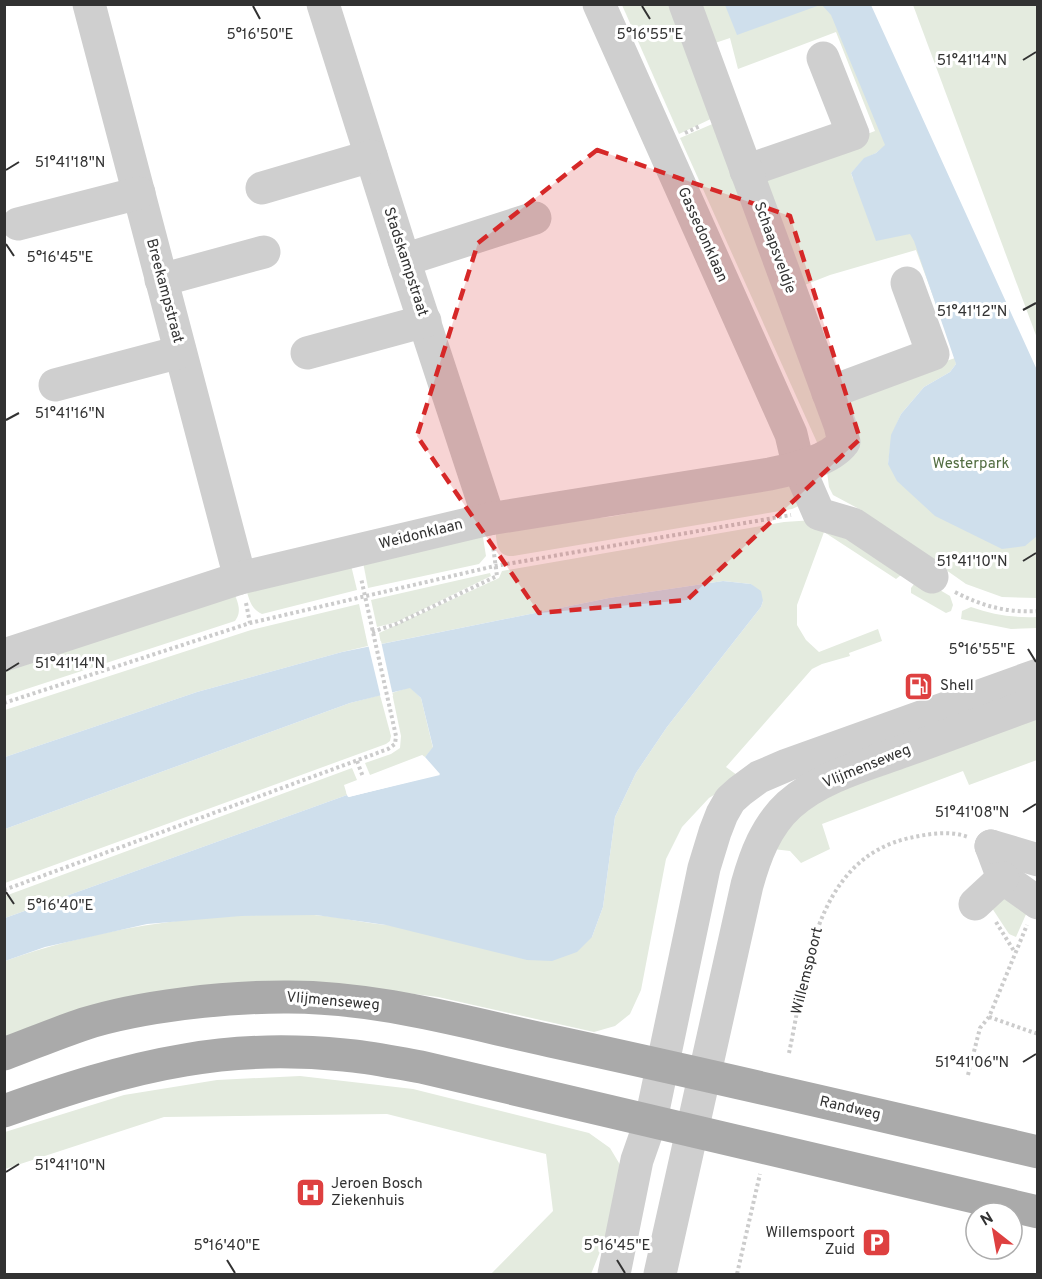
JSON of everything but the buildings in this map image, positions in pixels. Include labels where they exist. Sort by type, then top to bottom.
[{"type":"main road","name":"Vlijmenseweg","points":[[4,1054],[86,1024],[140,1011],[206,1002],[284,996],[358,1002],[662,1065]]},
{"type":"main road","points":[[4,1111],[113,1077],[185,1060],[288,1053],[345,1054],[421,1066],[1038,1212]]},
{"type":"main road","name":"Randweg","points":[[662,1065],[1038,1152]]},
{"type":"street","name":"Breekampstraat","points":[[89,4],[240,578]]},
{"type":"street","name":"Stadskampstraat","points":[[323,4],[370,156],[489,519]]},
{"type":"street","name":"Gassedonklaan","points":[[599,4],[791,434],[799,468]]},
{"type":"street","name":"Schaapsveldje","points":[[685,4],[844,442],[837,451],[799,468]]},
{"type":"street","points":[[746,171],[853,134],[823,58]]},
{"type":"street","points":[[262,188],[370,156]]},
{"type":"street","points":[[18,224],[139,193]]},
{"type":"street","points":[[404,260],[535,218]]},
{"type":"street","points":[[161,280],[264,252]]},
{"type":"street","points":[[828,393],[933,354],[907,283]]},
{"type":"street","points":[[307,353],[424,321]]},
{"type":"street","points":[[55,386],[180,352]]},
{"type":"street","points":[[799,468],[819,514],[853,524],[932,578]]},
{"type":"street","name":"Weidonklaan","points":[[4,655],[240,578],[489,519],[799,468]]},
{"type":"street","name":"Vlijmenseweg","points":[[614,1275],[638,1160],[651,1120],[704,868],[722,813],[730,801],[759,777],[787,765],[1038,675]]},
{"type":"street","name":"Vlijmenseweg","points":[[660,1275],[752,865],[774,822],[802,794],[843,773],[1038,702]]},
{"type":"street","points":[[991,846],[1038,860]]},
{"type":"street","points":[[991,846],[1003,878],[1037,903]]},
{"type":"street","points":[[975,904],[1003,878]]},
{"type":"path","points":[[661,144],[726,116]]},
{"type":"path","points":[[4,703],[250,623],[365,596],[495,566],[770,518],[796,514],[819,514]]},
{"type":"path","points":[[4,890],[388,749],[395,744],[396,736],[356,551]]},
{"type":"path","points":[[372,633],[497,576],[495,566]]},
{"type":"path","points":[[932,578],[977,603],[1000,609],[1038,611]]},
{"type":"path","points":[[357,760],[363,777]]},
{"type":"path","name":"Willemspoort","points":[[789,1053],[813,940],[837,887],[860,860],[894,841],[932,832],[963,835],[991,846]]},
{"type":"path","points":[[968,1075],[980,1028],[989,1017],[1037,903]]},
{"type":"path","points":[[975,904],[985,921],[997,922],[1015,951]]},
{"type":"path","points":[[989,1017],[1038,1034]]},
{"type":"path","points":[[737,1275],[760,1173]]},
{"type":"highlighted area","points":[[597,150],[790,216],[860,439],[687,600],[539,613],[417,436],[478,243]]},
{"type":"green space","points":[[622,5],[674,5],[715,117],[679,134]]},
{"type":"green space","name":"Westerpark","points":[[694,5],[865,5],[1037,398],[1037,598],[1002,597],[966,584],[861,510],[833,495],[829,487],[827,472],[845,396],[955,358],[956,364],[950,372],[924,387],[901,414],[892,435],[888,464],[959,366],[916,250],[830,275],[797,288],[756,176],[875,131],[836,32],[738,69],[730,38],[709,45]],"holes":[[[882,148],[853,179],[851,173],[864,159]]]},
{"type":"green space","points":[[913,5],[1037,5],[1037,338]]},
{"type":"green space","points":[[717,122],[833,443],[820,449],[680,138]]},
{"type":"green space","points":[[792,484],[801,505],[792,509],[513,556],[503,554],[498,547],[495,527],[609,517]]},
{"type":"green space","points":[[814,520],[840,525],[901,575],[896,579],[824,532],[797,605],[797,625],[806,640],[819,652],[878,629],[882,641],[849,653],[850,656],[812,669],[726,767],[741,778],[709,798],[682,827],[666,859],[641,990],[630,1014],[615,1026],[594,1032],[438,997],[360,987],[5,1041],[5,961],[119,930],[235,916],[314,915],[413,927],[592,937],[603,907],[615,817],[636,773],[667,727],[761,607],[763,601],[751,584],[723,581],[609,598],[381,644],[379,633],[499,578],[502,571],[784,522]]},
{"type":"green space","points":[[482,531],[486,556],[479,564],[368,588],[362,557]]},
{"type":"green space","points":[[350,561],[357,590],[262,614],[252,606],[245,586]]},
{"type":"green space","points":[[490,573],[491,576],[397,622],[377,627],[371,600]]},
{"type":"green space","points":[[915,583],[928,583],[950,596],[953,605],[951,611],[946,613],[911,593],[911,588]]},
{"type":"green space","points":[[233,590],[239,610],[235,621],[5,696],[5,664]]},
{"type":"green space","points":[[359,604],[368,646],[197,692],[5,757],[5,710],[251,630]]},
{"type":"green space","points":[[971,607],[1004,615],[1037,617],[1037,628],[1011,629],[961,619],[962,611]]},
{"type":"green space","points":[[410,687],[421,698],[433,748],[425,757],[422,755],[370,775],[365,763],[391,754],[400,748],[401,736],[392,693]]},
{"type":"green space","points":[[380,695],[391,736],[390,741],[386,744],[5,883],[5,829],[350,703]]},
{"type":"green space","points":[[1037,713],[1037,760],[969,785],[963,771],[822,824],[830,849],[801,863],[790,851],[773,849],[787,827],[823,796]]},
{"type":"green space","points":[[352,768],[357,780],[344,785],[347,795],[5,918],[5,896]]},
{"type":"green space","points":[[1003,891],[1027,912],[1016,937],[1009,934],[990,905]]},
{"type":"green space","points":[[300,1076],[413,1089],[589,1133],[610,1148],[622,1168],[606,1237],[591,1274],[491,1274],[553,1211],[546,1154],[387,1114],[164,1117],[5,1169],[5,1132],[124,1095],[217,1080]]},
{"type":"water","points":[[725,5],[820,5],[737,35]]},
{"type":"water","name":"Westerpark","points":[[822,5],[871,5],[1037,370],[1037,536],[1025,546],[1002,549],[935,516],[897,481],[888,464],[891,435],[901,414],[924,387],[950,372],[956,364],[910,234],[876,241],[851,173],[864,158],[876,153],[885,145],[831,15]]},
{"type":"water","points":[[723,581],[751,584],[761,591],[763,601],[761,607],[667,727],[636,773],[615,817],[603,907],[592,937],[577,952],[552,961],[527,960],[386,925],[316,915],[241,916],[147,924],[45,947],[5,961],[5,918],[347,795],[349,797],[440,774],[425,757],[433,747],[421,698],[410,688],[350,703],[5,829],[5,757],[197,692],[342,652],[609,598]]},
{"type":"pier","points":[[381,641],[393,696],[381,698],[368,644]]},
{"type":"pier","points":[[422,755],[440,775],[348,797],[346,792],[350,794],[435,773],[422,759]]},
{"type":"place","name":"Shell","points":[[919,686]]},
{"type":"place","name":"Jeroen Bosch Ziekenhuis","points":[[310,1193]]},
{"type":"place","name":"Willemspoort Zuid","points":[[876,1242]]}]
